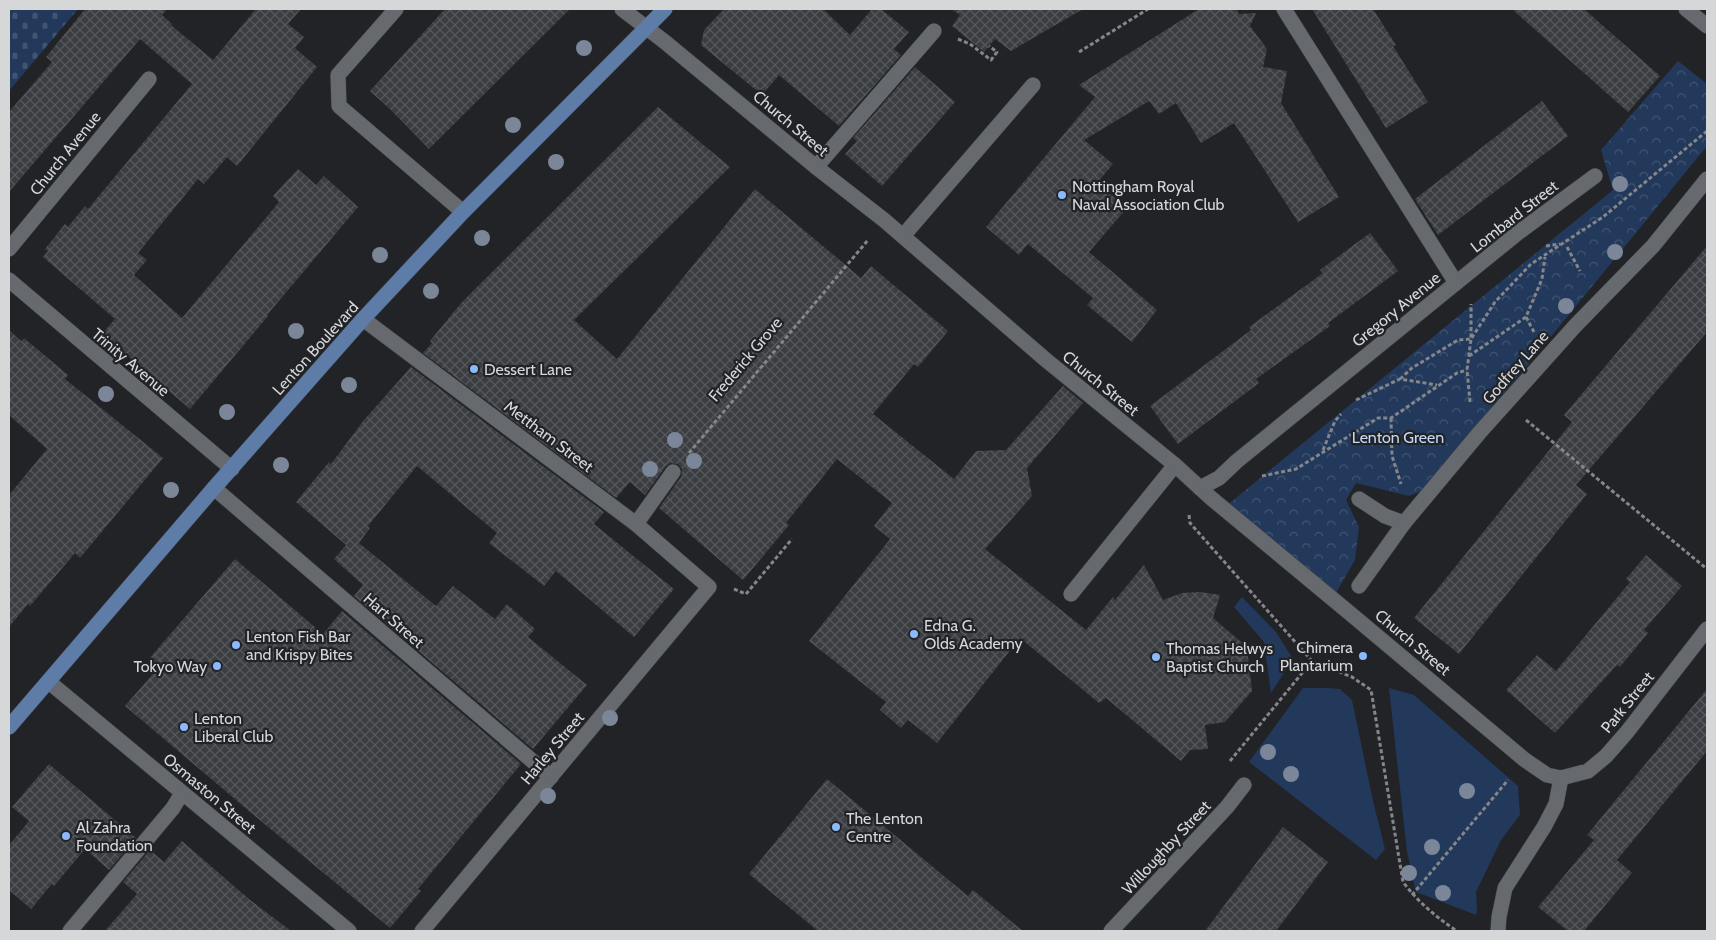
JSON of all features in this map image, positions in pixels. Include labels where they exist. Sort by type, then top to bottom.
[{"type":"main road","name":"Lenton Boulevard","points":[[9,728],[214,488],[363,319],[463,212],[665,9]]},
{"type":"street","points":[[396,9],[338,75],[339,106],[463,212]]},
{"type":"street","name":"Church Street","points":[[622,9],[884,220],[1046,360],[1175,465],[1525,760],[1547,775],[1561,778]]},
{"type":"street","name":"Gregory Avenue","points":[[1200,488],[1220,478],[1237,460],[1456,284],[1284,9]]},
{"type":"street","points":[[1686,9],[1707,26]]},
{"type":"street","points":[[816,167],[934,31]]},
{"type":"street","name":"Church Avenue","points":[[9,249],[149,79]]},
{"type":"street","points":[[903,236],[1033,85]]},
{"type":"street","name":"Lombard Street","points":[[1456,284],[1519,232],[1595,176]]},
{"type":"street","name":"Godfrey Lane","points":[[1359,586],[1404,523],[1480,432],[1575,326],[1654,246],[1707,179]]},
{"type":"street","name":"Trinity Avenue","points":[[9,280],[232,469]]},
{"type":"street","name":"Mettham Street","points":[[363,319],[636,524],[709,587]]},
{"type":"street","points":[[1071,594],[1175,465]]},
{"type":"street","points":[[636,524],[673,472]]},
{"type":"street","name":"Hart Street","points":[[214,488],[551,777]]},
{"type":"street","points":[[1359,500],[1385,516],[1404,523]]},
{"type":"street","name":"Harley Street","points":[[422,931],[709,587]]},
{"type":"street","name":"Park Street","points":[[1561,778],[1588,771],[1606,756],[1707,629]]},
{"type":"street","name":"Osmaston Street","points":[[49,682],[349,931]]},
{"type":"street","points":[[1498,931],[1505,888],[1552,812],[1556,804],[1561,778]]},
{"type":"street","name":"Willoughby Street","points":[[1112,931],[1227,807],[1244,785]]},
{"type":"street","points":[[70,931],[173,808],[182,793]]},
{"type":"path","points":[[1079,52],[1148,9]]},
{"type":"path","points":[[970,44],[991,60],[997,52],[989,46]]},
{"type":"path","points":[[1471,339],[1495,302],[1530,264],[1603,217],[1707,131]]},
{"type":"path","name":"Frederick Grove","points":[[673,472],[884,220]]},
{"type":"path","points":[[1567,247],[1580,271]]},
{"type":"path","points":[[1469,356],[1526,317],[1542,279],[1545,256]]},
{"type":"path","points":[[1456,284],[1472,306],[1471,339],[1467,370],[1472,414],[1480,432]]},
{"type":"path","points":[[1349,403],[1379,391],[1400,379],[1412,368],[1458,340],[1471,339]]},
{"type":"path","points":[[1220,478],[1257,477],[1296,469],[1378,418],[1391,418],[1457,373],[1467,370]]},
{"type":"path","points":[[1400,379],[1438,386]]},
{"type":"path","points":[[1506,403],[1707,569]]},
{"type":"path","points":[[1322,452],[1335,421],[1344,409]]},
{"type":"path","points":[[1385,516],[1401,484],[1392,456],[1391,418]]},
{"type":"path","points":[[1200,488],[1188,509],[1190,523],[1312,661],[1352,677],[1370,690],[1403,882],[1412,895],[1436,917],[1457,931]]},
{"type":"path","points":[[709,587],[736,589],[746,594],[792,539]]},
{"type":"path","points":[[1227,807],[1226,765],[1312,661]]},
{"type":"path","points":[[1412,895],[1525,760]]},
{"type":"green space","points":[[9,9],[78,9],[9,91]]},
{"type":"green space","name":"Lenton Green","points":[[1678,61],[1707,84],[1707,146],[1431,483],[1419,492],[1409,496],[1356,483],[1346,500],[1359,527],[1355,560],[1332,600],[1226,506],[1613,190],[1601,150]]},
{"type":"green space","points":[[1242,597],[1276,632],[1293,659],[1271,693],[1264,642],[1234,607]]},
{"type":"green space","points":[[1303,688],[1340,689],[1352,700],[1385,849],[1376,860],[1249,762]]},
{"type":"green space","points":[[1389,688],[1414,695],[1518,786],[1520,815],[1501,840],[1476,892],[1476,915],[1416,892],[1407,852]]},
{"type":"building","points":[[85,9],[167,9],[162,15],[171,25],[213,60],[256,9],[301,9],[288,24],[304,37],[295,48],[317,67],[237,166],[227,157],[204,184],[198,179],[138,253],[147,260],[134,275],[182,318],[279,202],[273,196],[298,169],[316,185],[324,176],[358,207],[190,409],[102,334],[115,319],[43,257],[48,251],[45,249],[65,224],[68,227],[85,206],[88,209],[192,84],[140,39],[9,192],[9,112],[52,62],[46,57]]},
{"type":"building","points":[[445,9],[570,9],[429,149],[370,91]]},
{"type":"building","points":[[724,9],[823,9],[850,35],[872,9],[881,9],[909,32],[894,49],[901,55],[839,126],[779,75],[762,95],[701,45],[704,30]]},
{"type":"building","points":[[951,9],[1083,9],[1011,51],[995,39],[984,52],[952,26],[960,15]]},
{"type":"building","points":[[1199,9],[1236,9],[1239,14],[1256,13],[1250,26],[1267,49],[1263,67],[1287,71],[1281,103],[1339,197],[1298,222],[1234,123],[1201,143],[1176,103],[1159,114],[1149,101],[1084,140],[1113,164],[1097,183],[1127,208],[1089,252],[1157,310],[1132,342],[1087,305],[1093,298],[1028,244],[1019,255],[986,227],[1095,97],[1079,85]]},
{"type":"building","points":[[1312,9],[1373,9],[1396,45],[1393,46],[1428,102],[1386,128]]},
{"type":"building","points":[[1512,9],[1584,9],[1660,76],[1628,112]]},
{"type":"building","points":[[915,67],[955,102],[882,186],[845,154],[857,141],[853,138]]},
{"type":"building","points":[[1542,101],[1568,136],[1438,235],[1415,199]]},
{"type":"building","points":[[658,107],[730,167],[574,320],[617,359],[755,189],[861,278],[871,266],[948,331],[918,367],[914,364],[873,414],[954,479],[976,451],[1006,450],[1063,386],[1083,403],[1027,468],[1032,496],[985,549],[1086,630],[1113,597],[1115,600],[1144,565],[1163,600],[1182,593],[1200,592],[1220,595],[1213,618],[1247,647],[1252,691],[1225,722],[1205,725],[1208,749],[1190,750],[1181,761],[1106,698],[1099,703],[1020,638],[937,743],[908,720],[901,728],[880,710],[886,702],[809,641],[890,539],[874,526],[892,503],[837,459],[786,523],[789,525],[743,580],[659,508],[681,477],[682,469],[678,464],[670,463],[666,466],[645,495],[630,482],[616,498],[423,353],[432,343],[430,341],[461,303]]},
{"type":"building","points":[[1370,233],[1398,271],[1328,323],[1330,326],[1256,379],[1259,383],[1178,444],[1150,406],[1251,330],[1249,327],[1323,273],[1320,270]]},
{"type":"building","points":[[1707,246],[1707,332],[1576,485],[1587,494],[1459,654],[1414,618],[1572,422],[1564,415]]},
{"type":"building","points":[[9,330],[21,341],[24,338],[68,375],[65,379],[163,458],[80,558],[75,553],[30,606],[28,604],[9,627],[9,495],[47,449],[9,415]]},
{"type":"building","points":[[411,367],[604,512],[594,524],[674,589],[634,637],[556,571],[544,586],[489,543],[497,533],[417,466],[368,526],[370,528],[359,543],[436,606],[453,586],[495,619],[507,604],[535,629],[528,637],[587,685],[533,749],[354,596],[363,585],[334,559],[346,545],[296,502],[329,462],[331,464],[364,420]]},
{"type":"building","points":[[1646,555],[1682,586],[1644,630],[1648,633],[1620,667],[1617,665],[1555,733],[1506,690],[1537,655],[1556,671],[1630,582],[1626,579]]},
{"type":"building","points":[[235,559],[323,634],[342,611],[521,764],[418,889],[421,891],[390,928],[125,706],[158,668],[148,660]]},
{"type":"building","points":[[1707,689],[1707,751],[1617,860],[1632,873],[1584,931],[1568,931],[1538,907],[1594,840],[1587,835]]},
{"type":"building","name":"Al Zahra Foundation","points":[[49,764],[136,838],[109,870],[85,849],[54,886],[52,884],[31,909],[9,890],[9,845],[29,821],[12,807]]},
{"type":"building","name":"The Lenton Centre","points":[[827,779],[968,896],[973,890],[1023,931],[818,931],[749,874]]},
{"type":"building","points":[[1283,827],[1328,862],[1276,931],[1205,931]]},
{"type":"building","points":[[182,841],[250,900],[291,931],[105,931],[137,894],[123,882],[150,850],[164,862]]},
{"type":"place","name":"Nottingham Royal Naval Association Club","points":[[1062,195]]},
{"type":"place","name":"Dessert Lane","points":[[474,369]]},
{"type":"place","name":"Edna G. Olds Academy","points":[[914,634]]},
{"type":"place","name":"Lenton Fish Bar and Krispy Bites","points":[[236,645]]},
{"type":"place","name":"Chimera Plantarium","points":[[1363,656]]},
{"type":"place","name":"Thomas Helwys Baptist Church","points":[[1156,657]]},
{"type":"place","name":"Tokyo Way","points":[[217,666]]},
{"type":"place","name":"Lenton Liberal Club","points":[[184,727]]},
{"type":"place","name":"The Lenton Centre","points":[[836,827]]},
{"type":"place","name":"Al Zahra Foundation","points":[[66,836]]}]
